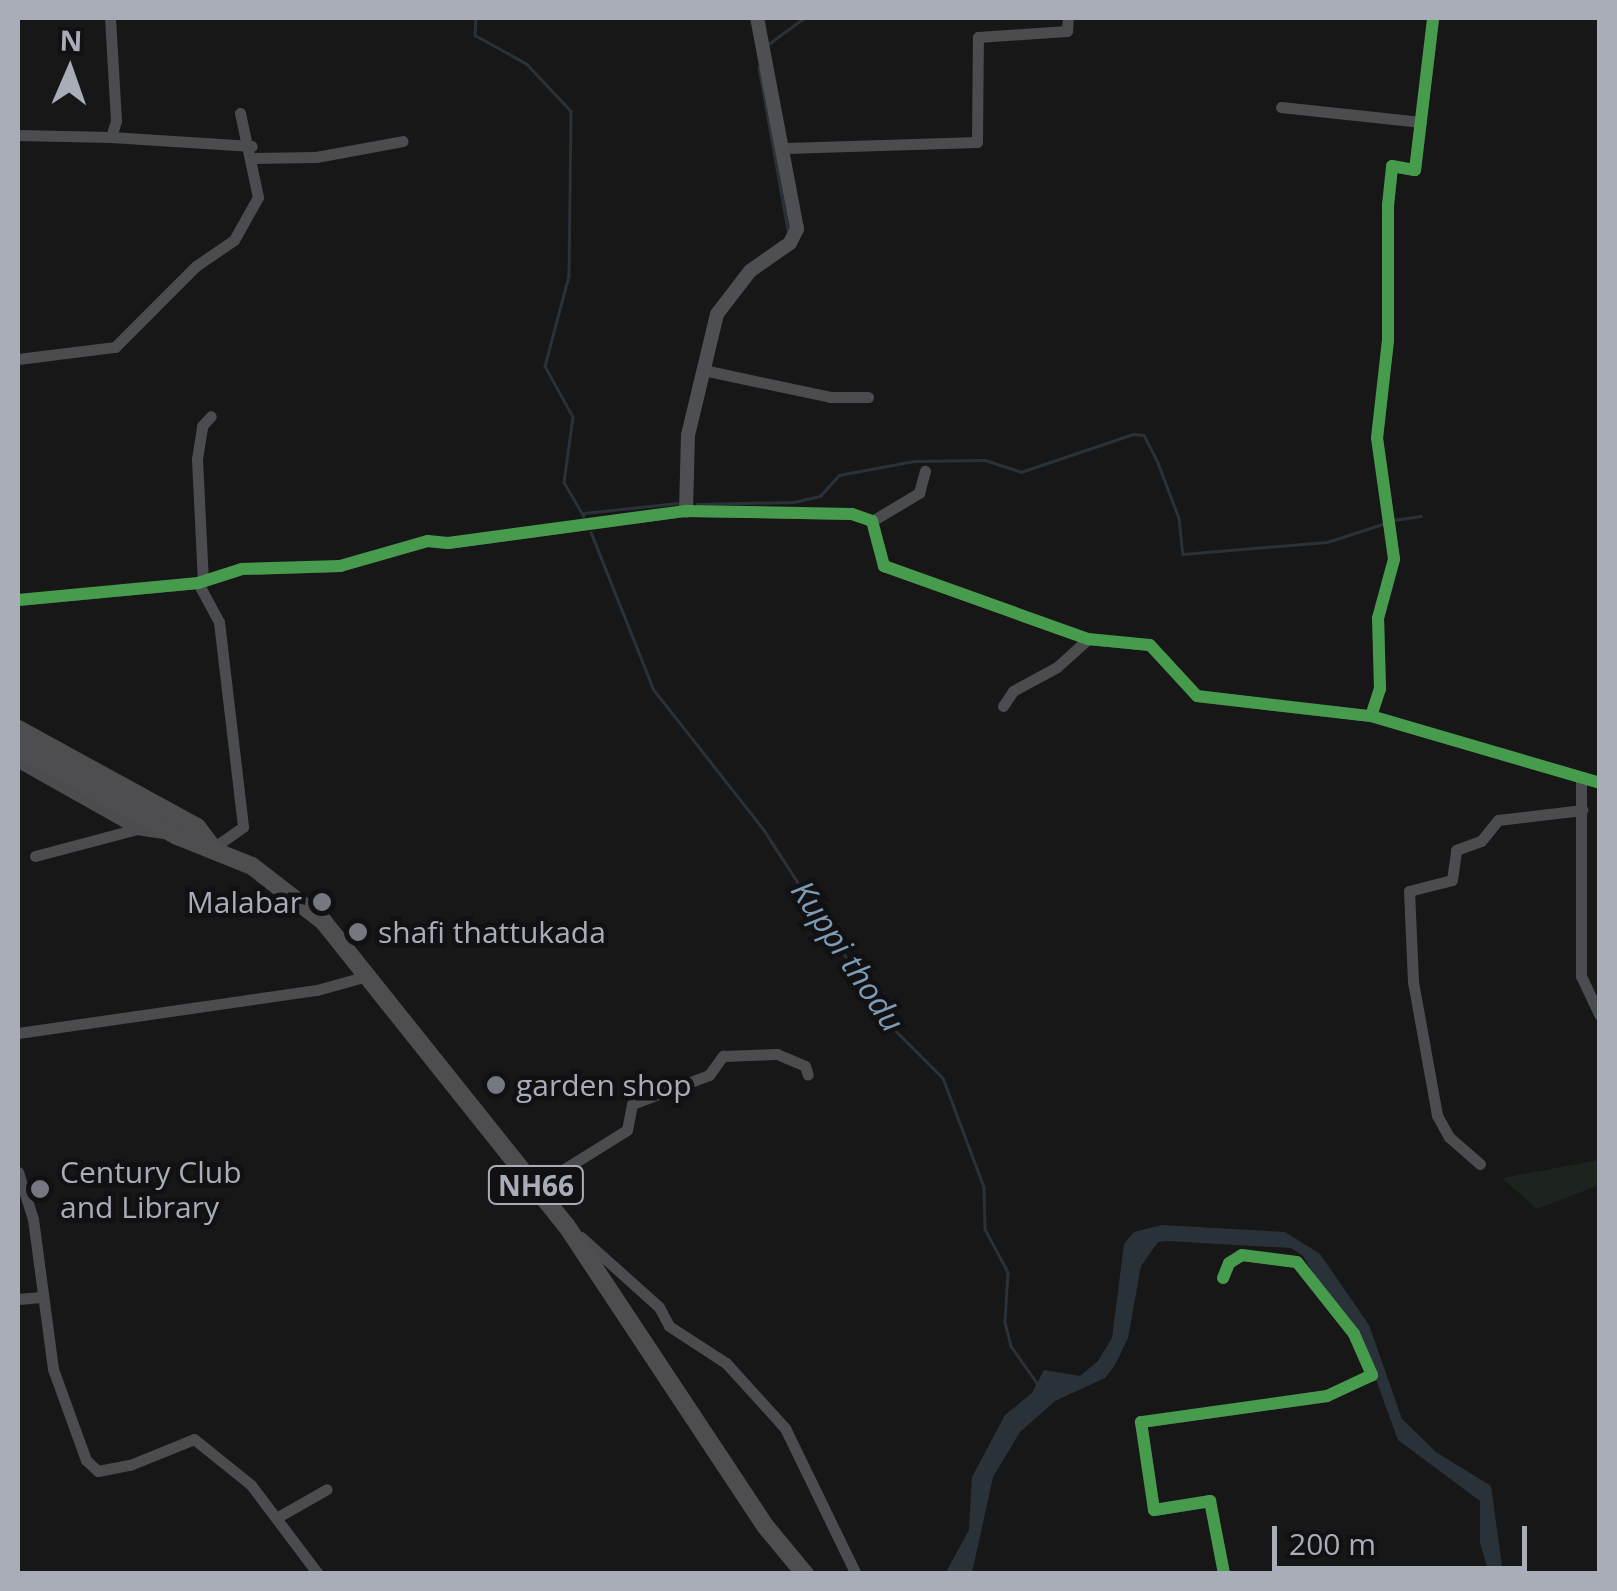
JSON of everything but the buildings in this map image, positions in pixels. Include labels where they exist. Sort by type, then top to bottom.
[{"type":"highway","name":"NH66","points":[[18,729],[197,827],[214,848]]},
{"type":"highway","name":"NH66","points":[[18,748],[178,836],[214,848],[292,891],[366,976],[566,1224],[766,1526],[806,1574]]},
{"type":"main road","points":[[686,511],[688,436],[708,371],[717,314],[750,271],[790,244],[796,229],[786,148],[758,18]]},
{"type":"street","points":[[110,18],[116,120],[111,137]]},
{"type":"street","points":[[786,148],[977,142],[978,37],[1067,32],[1068,18]]},
{"type":"street","points":[[1370,716],[1380,688],[1378,618],[1394,559],[1377,438],[1388,340],[1388,206],[1392,166],[1415,170],[1433,18]]},
{"type":"street","points":[[1282,107],[1421,122]]},
{"type":"street","points":[[18,360],[115,348],[244,227],[258,196],[253,152],[240,112]]},
{"type":"street","points":[[18,135],[111,137],[306,158],[403,142]]},
{"type":"street","points":[[708,371],[830,397],[868,397]]},
{"type":"street","points":[[212,416],[197,448],[195,514],[200,582],[219,622],[243,827],[214,848]]},
{"type":"street","points":[[872,521],[919,493],[925,471]]},
{"type":"street","points":[[18,600],[200,582],[242,568],[340,566],[428,540],[448,543],[686,511],[852,514],[872,521]]},
{"type":"street","points":[[872,521],[884,566],[1088,639],[1150,645],[1198,696],[1370,716],[1600,783]]},
{"type":"street","points":[[1003,706],[1013,691],[1058,667],[1088,639]]},
{"type":"street","points":[[18,762],[137,828],[178,836]]},
{"type":"street","points":[[1581,777],[1580,976],[1600,1016]]},
{"type":"street","points":[[1480,1164],[1449,1138],[1438,1115],[1414,982],[1410,891],[1452,880],[1456,850],[1481,842],[1498,820],[1582,810]]},
{"type":"street","points":[[35,856],[137,828]]},
{"type":"street","points":[[18,1033],[317,990],[366,976]]},
{"type":"street","points":[[537,1186],[627,1130],[632,1104],[688,1086],[723,1056],[777,1054],[805,1066],[808,1076]]},
{"type":"street","points":[[18,1172],[33,1218],[54,1369],[86,1460],[98,1471],[194,1440],[251,1485],[318,1574]]},
{"type":"street","points":[[566,1224],[660,1306],[669,1326],[726,1363],[784,1428],[856,1574]]},
{"type":"street","points":[[1222,1278],[1228,1263],[1242,1255],[1297,1262],[1354,1334],[1372,1375],[1326,1396],[1141,1422],[1154,1510],[1210,1501],[1224,1574]]},
{"type":"street","points":[[18,1299],[41,1297]]},
{"type":"street","points":[[278,1517],[327,1488]]},
{"type":"shaded area","points":[[1599,1160],[1599,1185],[1537,1209],[1502,1178]]},
{"type":"shaded area","points":[[1162,1225],[1285,1232],[1320,1254],[1369,1325],[1402,1419],[1436,1452],[1491,1486],[1503,1573],[1489,1573],[1480,1543],[1480,1501],[1398,1440],[1375,1377],[1303,1256],[1291,1248],[1167,1241],[1158,1242],[1141,1266],[1128,1338],[1115,1365],[1105,1378],[1055,1401],[1020,1432],[993,1477],[972,1573],[945,1574],[969,1530],[972,1477],[1005,1415],[1032,1393],[1044,1370],[1080,1376],[1098,1361],[1112,1338],[1124,1244],[1134,1232]]},
{"type":"waterway","points":[[476,18],[475,35],[527,64],[571,111],[569,276],[545,366],[573,417],[564,482],[584,516]]},
{"type":"waterway","points":[[767,45],[804,18]]},
{"type":"waterway","points":[[759,67],[789,235]]},
{"type":"waterway","points":[[697,504],[794,502],[820,496],[839,475],[914,461],[985,460],[1021,472],[1133,434],[1144,435],[1158,463],[1179,518],[1183,554],[1327,542],[1386,523]]},
{"type":"waterway","points":[[584,513],[677,503]]},
{"type":"waterway","points":[[1393,520],[1421,516]]},
{"type":"waterway","name":"Kuppi thodu","points":[[591,532],[654,690],[764,830],[890,1025],[943,1078],[984,1187],[985,1229],[1008,1272],[1005,1322],[1011,1346],[1037,1383]]},
{"type":"cycle path","points":[[1371,716],[1380,689],[1378,618],[1394,559],[1377,438],[1388,340],[1388,205],[1392,166],[1415,170],[1433,18]]},
{"type":"cycle path","points":[[18,600],[198,583],[242,569],[340,566],[428,541],[448,543],[686,511],[852,514],[872,521],[884,566],[1088,639],[1150,645],[1197,696],[1371,716],[1600,783]]},
{"type":"cycle path","points":[[1223,1278],[1229,1263],[1242,1255],[1297,1262],[1354,1334],[1372,1375],[1327,1396],[1141,1422],[1154,1510],[1210,1501],[1224,1574]]},
{"type":"place","name":"Malabar","points":[[322,902]]},
{"type":"place","name":"shafi thattukada","points":[[358,932]]},
{"type":"place","name":"garden shop","points":[[496,1085]]},
{"type":"place","name":"Century Club and Library","points":[[40,1189]]}]
